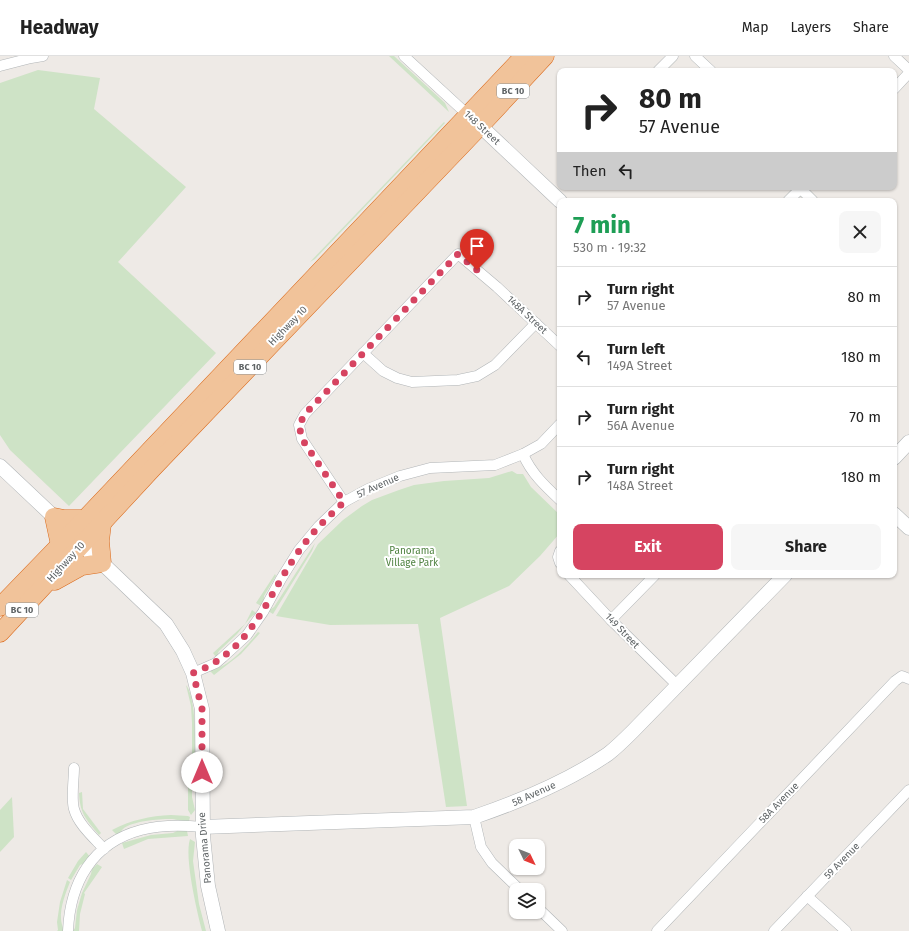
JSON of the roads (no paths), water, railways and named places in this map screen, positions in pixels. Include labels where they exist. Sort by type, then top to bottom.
[{"type":"highway","name":"Highway 10","points":[[0,607],[93,521],[331,281],[474,120],[524,56]]},
{"type":"highway","name":"Highway 10","points":[[474,120],[545,56]]},
{"type":"highway","points":[[44,587],[82,566],[102,563],[100,541],[93,521],[54,517]]},
{"type":"highway","points":[[54,517],[70,541]]},
{"type":"highway","name":"Highway 10","points":[[0,633],[44,587],[70,541]]},
{"type":"street","points":[[0,66],[43,56]]},
{"type":"street","name":"148 Street","points":[[404,56],[557,198]]},
{"type":"street","points":[[661,68],[673,56]]},
{"type":"street","points":[[695,56],[708,68]]},
{"type":"street","points":[[894,56],[909,72],[897,86]]},
{"type":"street","points":[[791,198],[798,190]]},
{"type":"street","points":[[802,190],[810,198]]},
{"type":"street","name":"148A Street","points":[[363,353],[458,254],[497,287],[557,343]]},
{"type":"street","points":[[344,502],[302,439],[299,425],[305,414],[363,353],[383,371],[397,378],[412,382],[458,380],[477,376],[495,365],[536,323]]},
{"type":"street","name":"57 Avenue","points":[[193,673],[216,663],[247,635],[263,612],[299,550],[318,526],[344,502],[368,489],[400,476],[430,468],[495,465],[523,454],[541,444],[557,427]]},
{"type":"street","points":[[897,455],[909,442]]},
{"type":"street","points":[[523,454],[539,481],[557,497]]},
{"type":"street","points":[[0,466],[54,517]]},
{"type":"street","points":[[897,517],[909,528]]},
{"type":"street","name":"Panorama Drive","points":[[70,541],[102,563],[166,624],[183,651],[193,673],[202,709],[202,827],[208,886],[218,931]]},
{"type":"street","name":"149 Street","points":[[572,578],[611,620],[677,685]]},
{"type":"street","points":[[611,620],[652,578]]},
{"type":"street","name":"58 Avenue","points":[[202,827],[474,817],[549,788],[609,753],[633,731],[782,578]]},
{"type":"street","name":"58A Avenue","points":[[657,931],[895,681],[906,677]]},
{"type":"street","points":[[74,768],[73,807],[81,823],[104,848]]},
{"type":"street","name":"59 Avenue","points":[[774,931],[909,790]]},
{"type":"street","points":[[474,817],[481,847],[492,863],[513,883]]},
{"type":"street","points":[[68,931],[71,902],[77,885],[88,865],[104,848],[128,834],[141,830],[159,827],[202,827]]},
{"type":"street","points":[[808,896],[846,931]]},
{"type":"street","points":[[545,915],[562,931]]},
{"type":"park label","name":"Panorama Village Park","points":[[412,556]]}]
